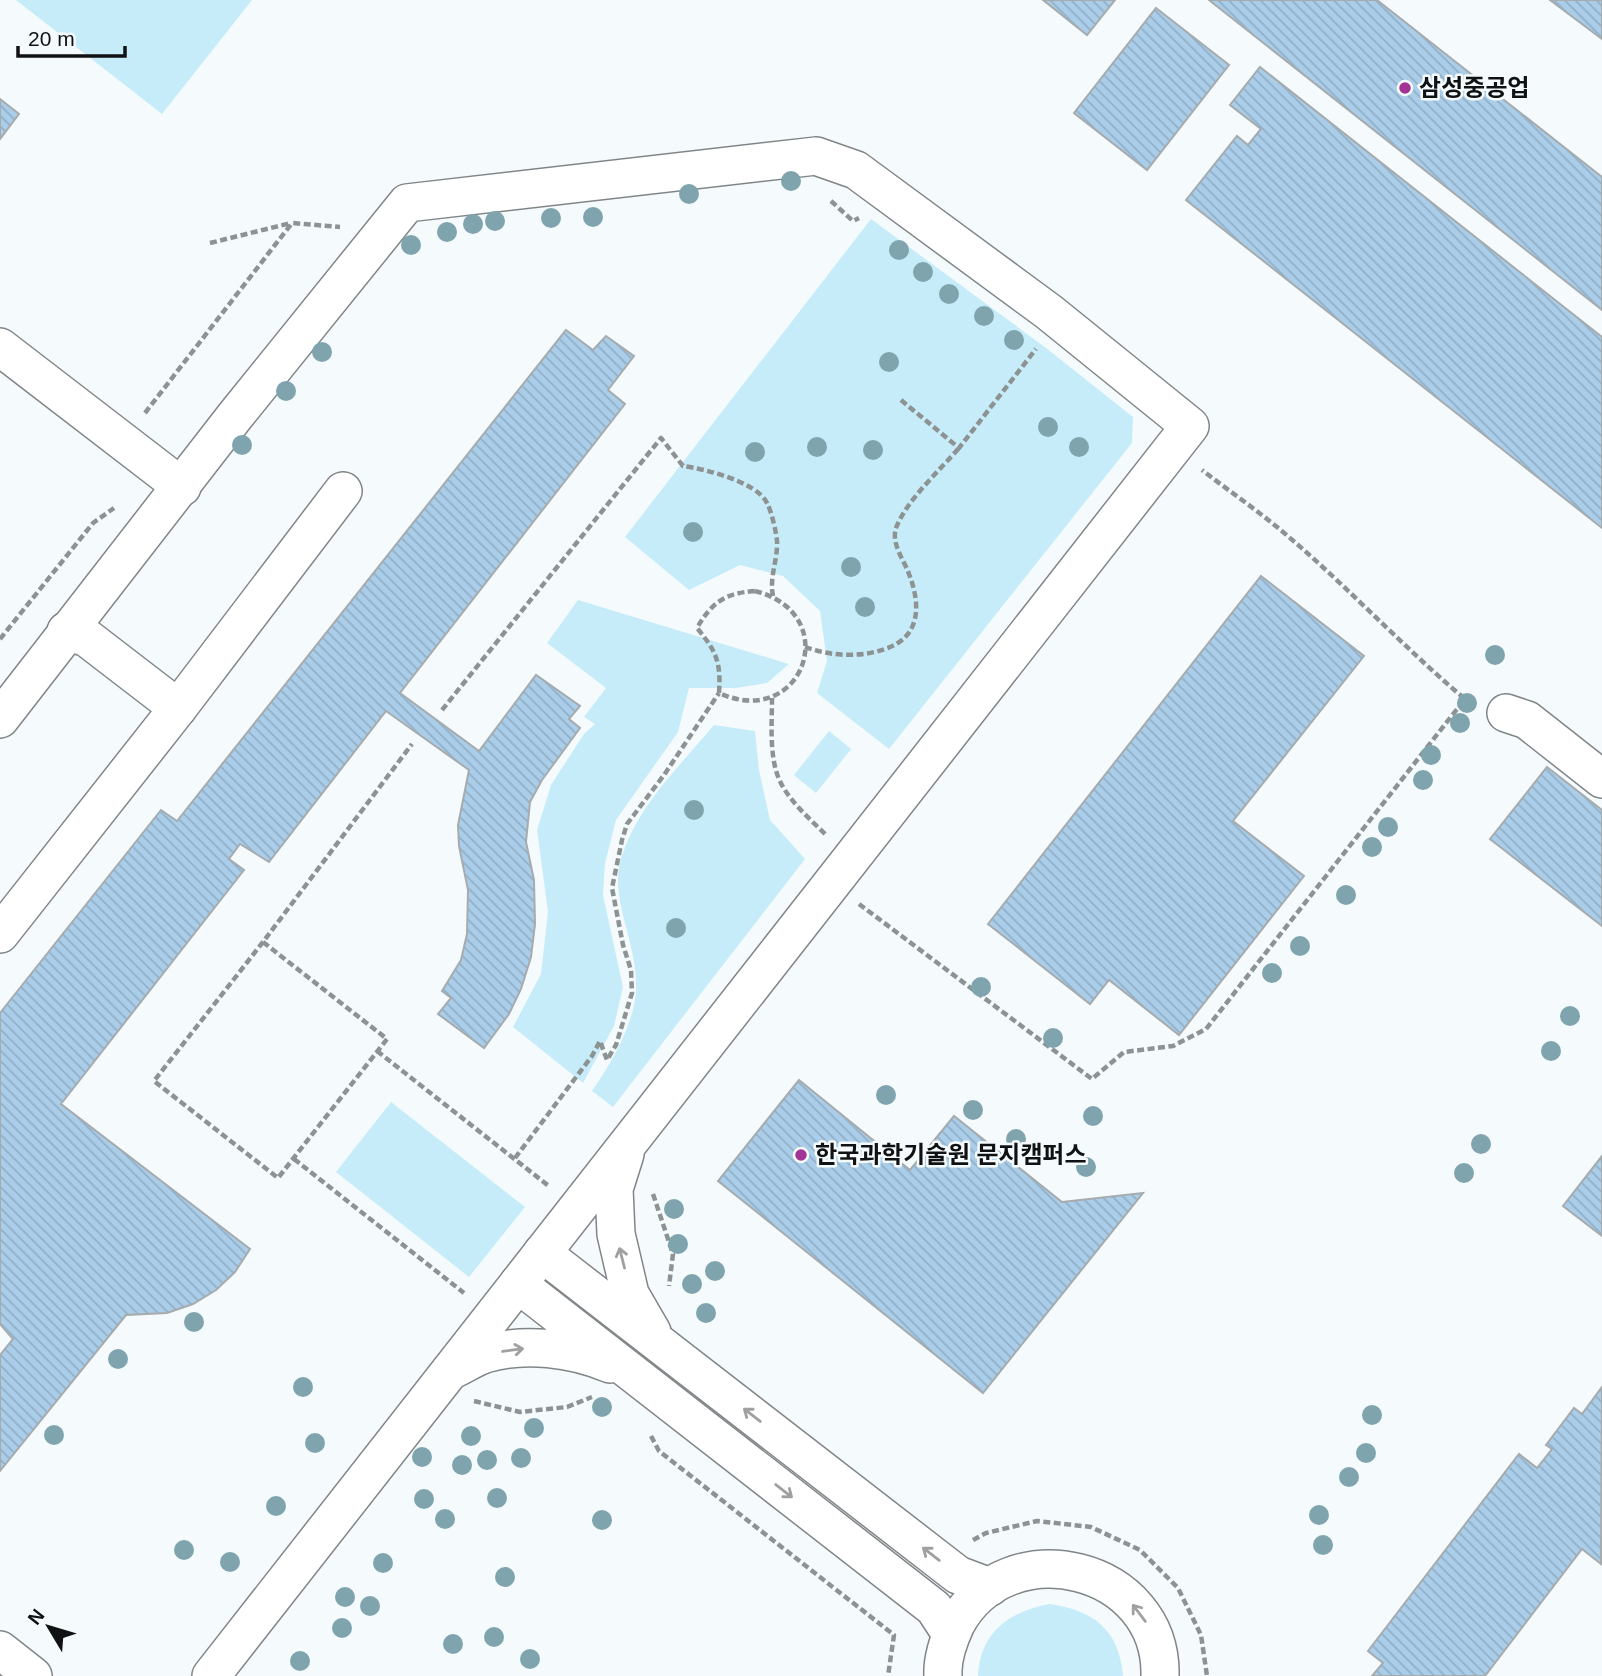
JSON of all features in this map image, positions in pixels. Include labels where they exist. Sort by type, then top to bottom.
[{"type":"lane","points":[[0,719],[235,416],[407,202],[816,156],[856,170],[1049,312],[1190,425],[211,1676]]},
{"type":"lane","points":[[0,347],[182,487]]},
{"type":"lane","points":[[0,934],[178,708],[343,491]]},
{"type":"lane","points":[[66,631],[87,638],[178,708]]},
{"type":"lane","points":[[1506,713],[1527,720],[1602,779]]},
{"type":"lane","points":[[630,1140],[614,1189],[616,1234],[631,1294],[658,1342]]},
{"type":"lane","points":[[542,1253],[958,1574],[990,1587]]},
{"type":"lane","points":[[518,1284],[934,1608],[951,1634]]},
{"type":"lane","points":[[449,1372],[485,1354],[523,1348],[559,1350],[596,1358],[633,1374]]},
{"type":"lane","points":[[943,1676],[942,1668],[951,1634],[967,1608],[990,1587],[1010,1577],[1043,1569],[1077,1571],[1099,1579],[1119,1591],[1135,1606],[1148,1625],[1157,1646],[1160,1676]]},
{"type":"lane","points":[[0,1650],[33,1676]]},
{"type":"path","points":[[822,194],[853,221],[863,217]]},
{"type":"path","points":[[123,442],[292,223]]},
{"type":"path","points":[[210,243],[292,223],[344,228]]},
{"type":"path","points":[[805,647],[820,652],[859,654],[894,646],[908,635],[915,623],[916,605],[909,574],[898,554],[895,531],[907,508],[959,448],[1044,341]]},
{"type":"path","points":[[901,400],[959,448]]},
{"type":"path","points":[[442,710],[661,438],[683,466],[740,482],[758,492],[767,502],[777,540],[771,585],[773,596]]},
{"type":"path","points":[[852,899],[1092,1079],[1124,1052],[1172,1046],[1206,1029],[1465,699],[1418,659],[1283,532],[1194,464]]},
{"type":"path","points":[[0,639],[93,523],[125,500]]},
{"type":"path","points":[[515,1158],[592,1056],[600,1041],[607,1060],[616,1045],[632,993],[631,970],[623,945],[612,888],[622,840],[627,824],[664,775],[719,693],[721,674],[718,659],[697,628],[706,612],[720,600],[737,593],[755,591],[773,596],[788,606],[799,620],[805,638],[805,656],[799,673],[788,688],[772,698],[755,703],[736,701],[719,693]]},
{"type":"path","points":[[772,698],[771,739],[779,779],[803,812],[832,841],[853,855]]},
{"type":"path","points":[[263,942],[387,1039],[278,1178],[154,1081],[412,744]]},
{"type":"path","points":[[377,1051],[556,1191]]},
{"type":"path","points":[[294,1159],[471,1298]]},
{"type":"path","points":[[650,1188],[673,1254],[669,1289]]},
{"type":"path","points":[[472,1401],[520,1412],[567,1407],[600,1394]]},
{"type":"path","points":[[648,1431],[659,1451],[894,1635],[888,1676]]},
{"type":"path","points":[[1207,1668],[1207,1676]]},
{"type":"shaded area","points":[[16,0],[252,0],[162,114]]},
{"type":"shaded area","points":[[871,219],[1046,348],[1133,417],[1132,443],[889,749],[817,693],[827,661],[820,611],[783,576],[740,565],[689,590],[625,537]]},
{"type":"shaded area","points":[[578,600],[789,664],[767,683],[736,688],[689,688],[678,732],[616,820],[605,863],[603,895],[623,987],[614,1026],[583,1083],[513,1027],[541,974],[548,912],[537,830],[551,785],[584,734],[595,724],[584,717],[606,688],[547,643]]},
{"type":"shaded area","points":[[714,725],[755,731],[759,770],[770,820],[805,859],[613,1107],[592,1091],[622,1040],[633,1011],[635,997],[635,965],[619,893],[619,867],[625,847],[645,809]]},
{"type":"shaded area","points":[[829,731],[851,749],[816,793],[794,775]]},
{"type":"shaded area","points":[[391,1102],[525,1207],[469,1277],[336,1172]]},
{"type":"shaded area","points":[[1049,1604],[1079,1611],[1101,1625],[1116,1646],[1123,1676],[978,1676],[984,1647],[999,1626],[1021,1612]]},
{"type":"building","points":[[1043,0],[1115,0],[1087,35]]},
{"type":"building","name":"삼성중공업","points":[[1209,0],[1377,0],[1602,177],[1602,310]]},
{"type":"building","points":[[1550,0],[1602,0],[1602,39]]},
{"type":"building","points":[[1156,8],[1229,65],[1147,170],[1074,113]]},
{"type":"building","points":[[1260,67],[1602,337],[1602,528],[1186,200],[1237,136],[1248,145],[1261,129],[1230,105]]},
{"type":"building","points":[[0,99],[19,114],[0,139]]},
{"type":"building","points":[[566,330],[593,350],[606,336],[634,356],[608,390],[625,404],[400,693],[479,751],[536,675],[580,706],[569,719],[580,728],[542,780],[530,802],[526,842],[534,880],[535,924],[531,957],[521,989],[509,1014],[484,1048],[438,1014],[451,998],[442,991],[461,960],[467,934],[468,890],[459,846],[458,825],[469,770],[386,711],[269,862],[240,844],[229,859],[244,870],[61,1104],[250,1249],[235,1272],[216,1290],[193,1304],[167,1313],[126,1315],[0,1471],[0,1355],[13,1339],[0,1324],[0,1013],[161,810],[177,821]]},
{"type":"building","points":[[1261,576],[1364,656],[1233,821],[1304,876],[1179,1035],[1109,980],[1090,1004],[988,924]]},
{"type":"building","points":[[1547,767],[1602,810],[1602,926],[1490,839]]},
{"type":"building","points":[[799,1080],[910,1170],[954,1116],[1062,1202],[1143,1193],[983,1393],[718,1181]]},
{"type":"building","points":[[1602,1156],[1602,1236],[1563,1206]]},
{"type":"building","points":[[1602,1387],[1601,1564],[1582,1549],[1485,1676],[1372,1676],[1383,1663],[1368,1651],[1519,1454],[1537,1468],[1552,1449],[1546,1445],[1574,1408],[1582,1414]]},
{"type":"place","name":"삼성중공업","points":[[1405,88]]},
{"type":"place","name":"한국과학기술원 문지캠퍼스","points":[[801,1155]]}]
